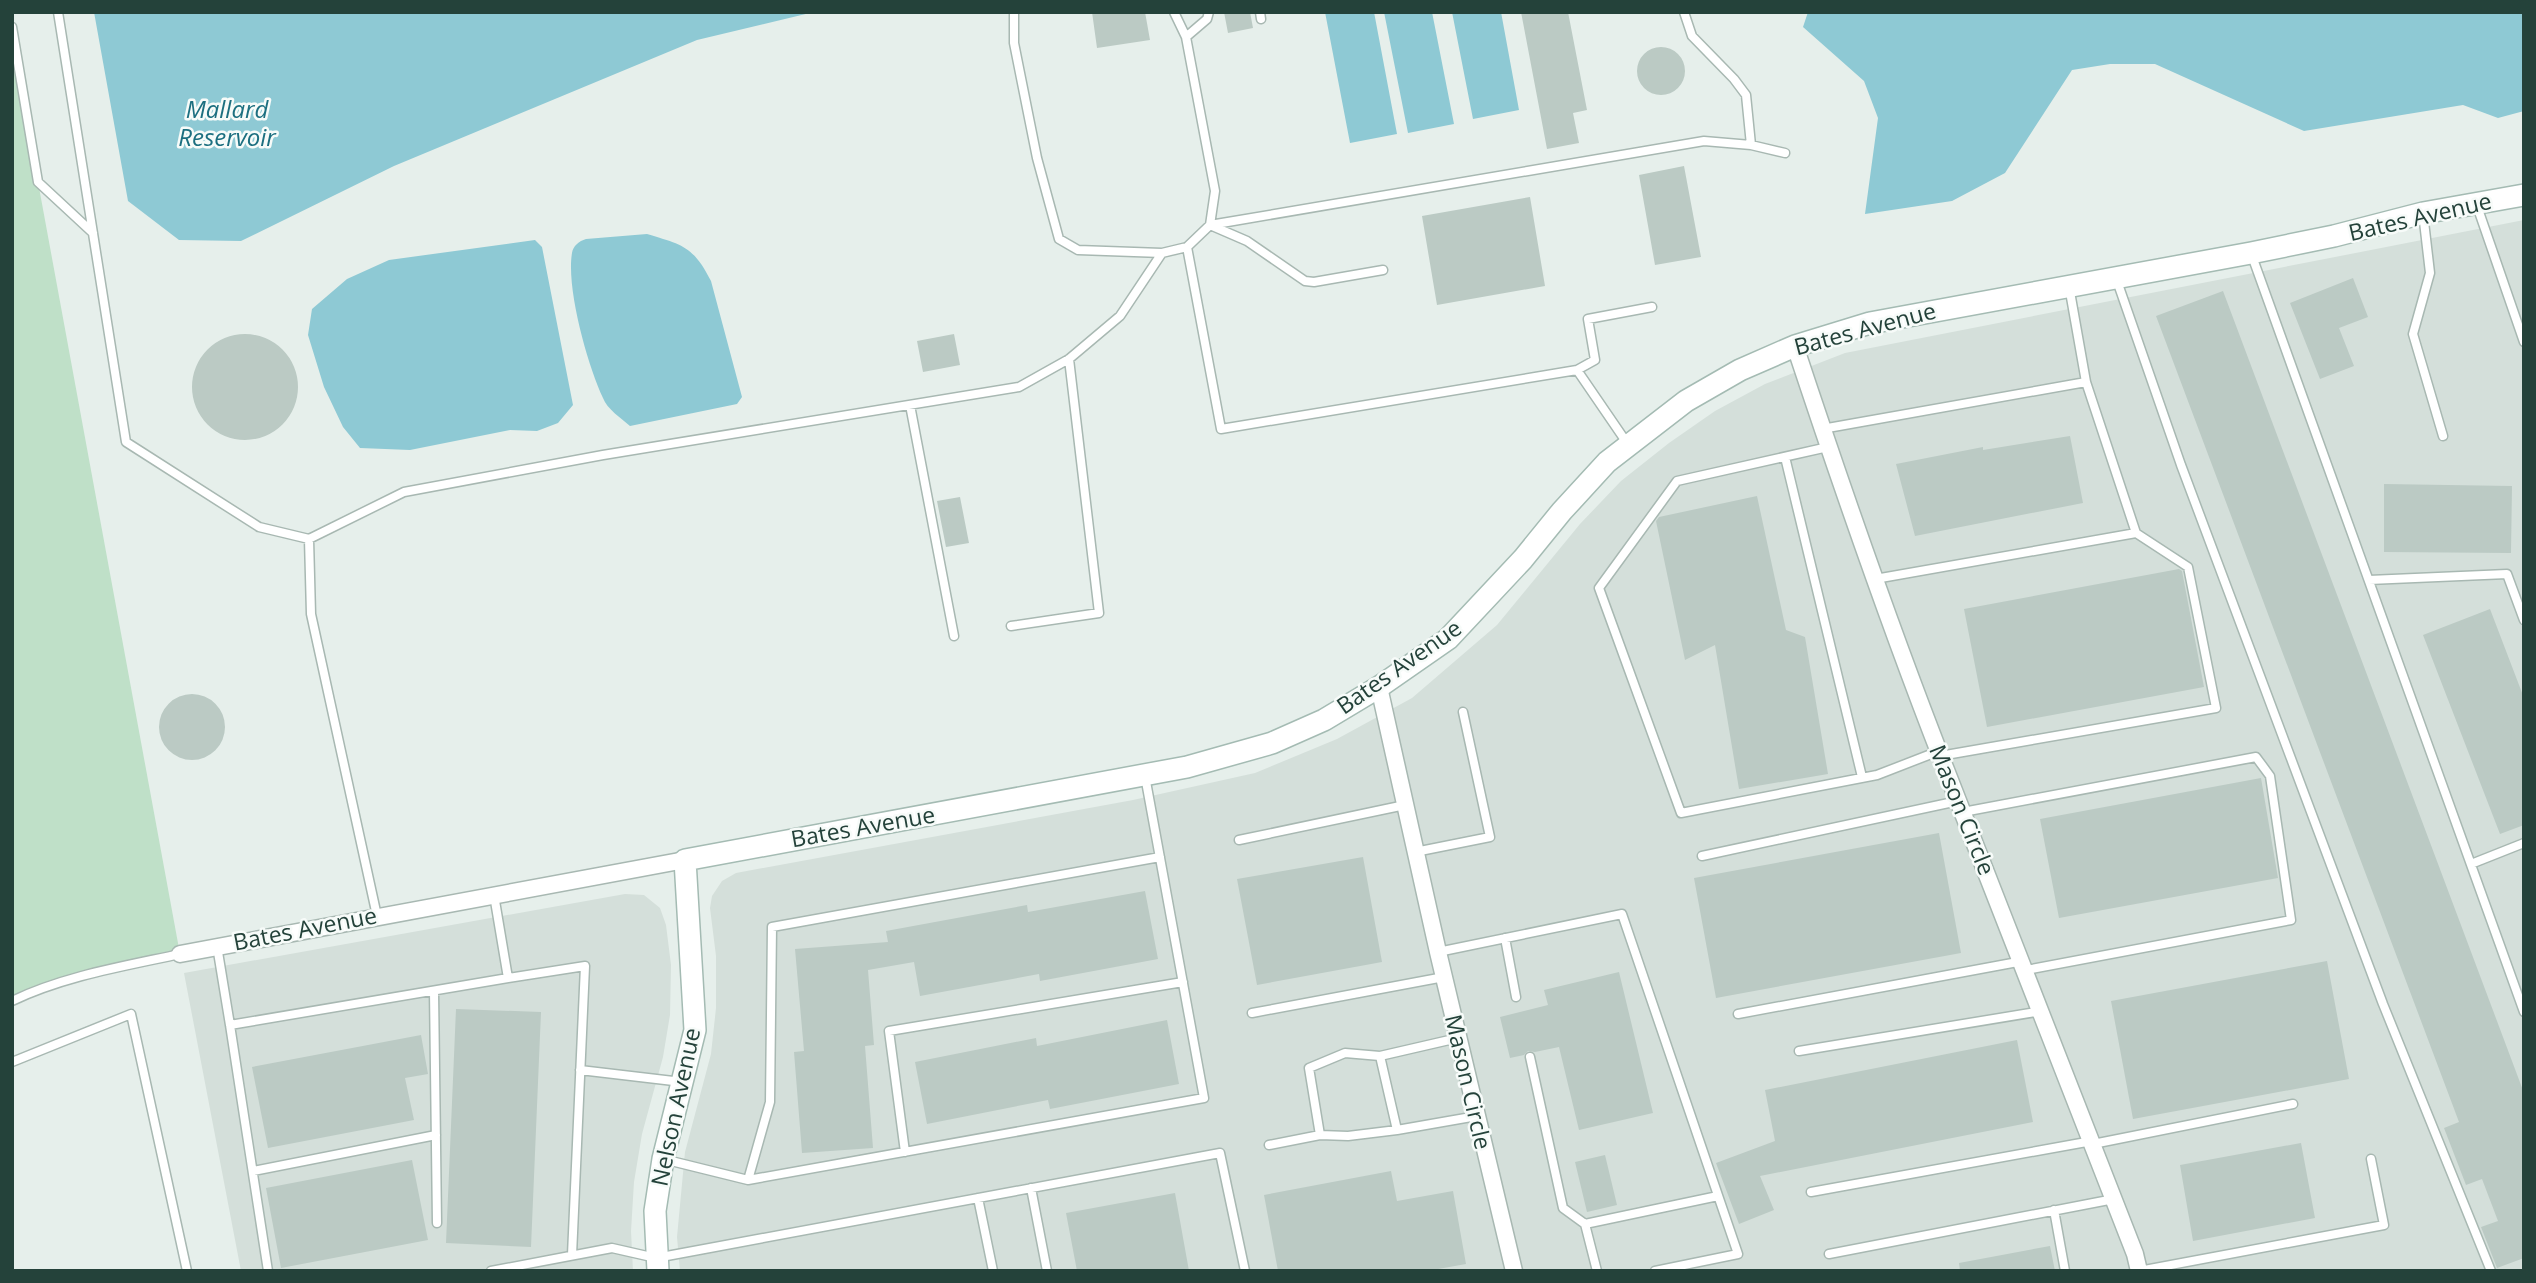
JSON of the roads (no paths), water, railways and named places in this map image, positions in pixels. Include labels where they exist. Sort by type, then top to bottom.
[{"type":"street","name":"Bates Avenue","points":[[180,954],[1145,776],[1186,768],[1272,743],[1324,720],[1379,687],[1448,639],[1523,559],[1607,462],[1686,401],[1740,370],[1795,346],[1870,323],[2251,253],[2334,236],[2423,213],[2524,195]]},
{"type":"street","name":"Mason Circle","points":[[1795,346],[1828,447],[1940,754],[2024,965],[2139,1271]]},
{"type":"street","name":"Mason Circle","points":[[1379,687],[1438,952],[1514,1271]]},
{"type":"street","name":"Nelson Avenue","points":[[657,1264],[655,1211],[663,1159],[695,1030],[685,860]]},
{"type":"lane","points":[[58,12],[126,442],[259,527],[309,539],[404,492],[603,455],[1020,387],[1069,359],[1120,316],[1162,253]]},
{"type":"lane","points":[[1014,12],[1014,43],[1037,158],[1059,239],[1078,250],[1162,253],[1187,247],[1210,225],[1704,141],[1751,145],[1785,153]]},
{"type":"lane","points":[[1174,12],[1186,37],[1214,191],[1210,225]]},
{"type":"lane","points":[[1186,37],[1207,19],[1209,12]]},
{"type":"lane","points":[[1684,12],[1692,36],[1746,95],[1751,145]]},
{"type":"lane","points":[[12,27],[38,182],[94,234]]},
{"type":"lane","points":[[2476,204],[2524,342]]},
{"type":"lane","points":[[2423,213],[2430,273],[2413,334],[2443,436]]},
{"type":"lane","points":[[1210,225],[1247,242],[1305,281],[1314,282],[1383,270]]},
{"type":"lane","points":[[1187,247],[1221,429],[1577,370],[1595,360],[1588,319],[1652,307]]},
{"type":"lane","points":[[2251,253],[2524,1012]]},
{"type":"lane","points":[[2116,278],[2181,465],[2378,992],[2491,1271]]},
{"type":"lane","points":[[1828,447],[1677,481],[1599,588],[1681,813],[1877,775],[1940,754],[2216,708],[2188,567],[2136,533],[2086,382],[2069,286]]},
{"type":"lane","points":[[1011,626],[1099,613],[1069,359]]},
{"type":"lane","points":[[1577,370],[1629,445]]},
{"type":"lane","points":[[1822,429],[2086,382]]},
{"type":"lane","points":[[911,405],[954,636]]},
{"type":"lane","points":[[1785,457],[1862,778]]},
{"type":"lane","points":[[1875,579],[2136,533]]},
{"type":"lane","points":[[309,539],[312,614],[377,916]]},
{"type":"lane","points":[[2369,580],[2507,574],[2524,620]]},
{"type":"lane","points":[[1415,852],[1490,837],[1463,712]]},
{"type":"lane","points":[[1702,856],[1961,806],[2256,757],[2270,776],[2291,920],[1738,1014]]},
{"type":"lane","points":[[663,1159],[748,1180],[1204,1098],[1145,776]]},
{"type":"lane","points":[[1239,840],[1405,805]]},
{"type":"lane","points":[[2471,864],[2524,843]]},
{"type":"lane","points":[[748,1180],[770,1102],[772,927],[1160,857]]},
{"type":"lane","points":[[494,895],[508,978]]},
{"type":"lane","points":[[1438,952],[1622,914],[1738,1254],[1655,1271]]},
{"type":"lane","points":[[1505,938],[1516,997]]},
{"type":"lane","points":[[217,946],[268,1271]]},
{"type":"lane","points":[[12,1001],[45,988],[126,965],[180,954]]},
{"type":"lane","points":[[230,1025],[585,966],[572,1255]]},
{"type":"lane","points":[[1252,1013],[1444,977]]},
{"type":"lane","points":[[905,1152],[889,1031],[1183,982]]},
{"type":"lane","points":[[434,991],[436,1223]]},
{"type":"lane","points":[[1798,1051],[2042,1012]]},
{"type":"lane","points":[[12,1062],[131,1014],[187,1271]]},
{"type":"lane","points":[[1320,1135],[1309,1068],[1345,1053],[1380,1056],[1458,1038]]},
{"type":"lane","points":[[1380,1056],[1397,1130]]},
{"type":"lane","points":[[1530,1057],[1563,1209],[1585,1224],[1597,1271]]},
{"type":"lane","points":[[580,1070],[682,1082]]},
{"type":"lane","points":[[1811,1192],[2092,1143],[2293,1104]]},
{"type":"lane","points":[[1269,1145],[1320,1135],[1348,1136],[1477,1116]]},
{"type":"lane","points":[[253,1171],[436,1135]]},
{"type":"lane","points":[[491,1271],[612,1248],[657,1264],[978,1198],[1220,1153],[1245,1271]]},
{"type":"lane","points":[[2139,1271],[2384,1225],[2371,1159]]},
{"type":"lane","points":[[1031,1188],[1047,1271]]},
{"type":"lane","points":[[1585,1224],[1718,1196]]},
{"type":"lane","points":[[978,1198],[993,1271]]},
{"type":"lane","points":[[1829,1254],[2114,1199]]},
{"type":"lane","points":[[2054,1210],[2065,1271]]},
{"type":"water","name":"Mallard Reservoir","points":[[94,12],[814,12],[697,40],[394,166],[241,241],[179,240],[128,201]]},
{"type":"water","points":[[1325,12],[1374,12],[1397,134],[1350,143]]},
{"type":"water","points":[[1384,12],[1432,12],[1454,124],[1408,133]]},
{"type":"water","points":[[1452,12],[1501,12],[1519,110],[1473,119]]},
{"type":"water","points":[[1808,12],[2524,12],[2524,111],[2498,118],[2463,105],[2304,131],[2155,64],[2110,64],[2072,70],[2005,173],[1952,201],[1865,214],[1878,118],[1864,81],[1803,27]]},
{"type":"water","points":[[647,234],[678,244],[692,254],[705,269],[711,281],[742,397],[737,404],[630,426],[605,402],[591,367],[575,306],[572,253],[577,244],[586,239]]},
{"type":"water","points":[[535,240],[542,247],[573,405],[558,423],[537,431],[510,430],[410,450],[360,448],[343,427],[324,387],[308,335],[312,309],[347,279],[389,260]]}]
